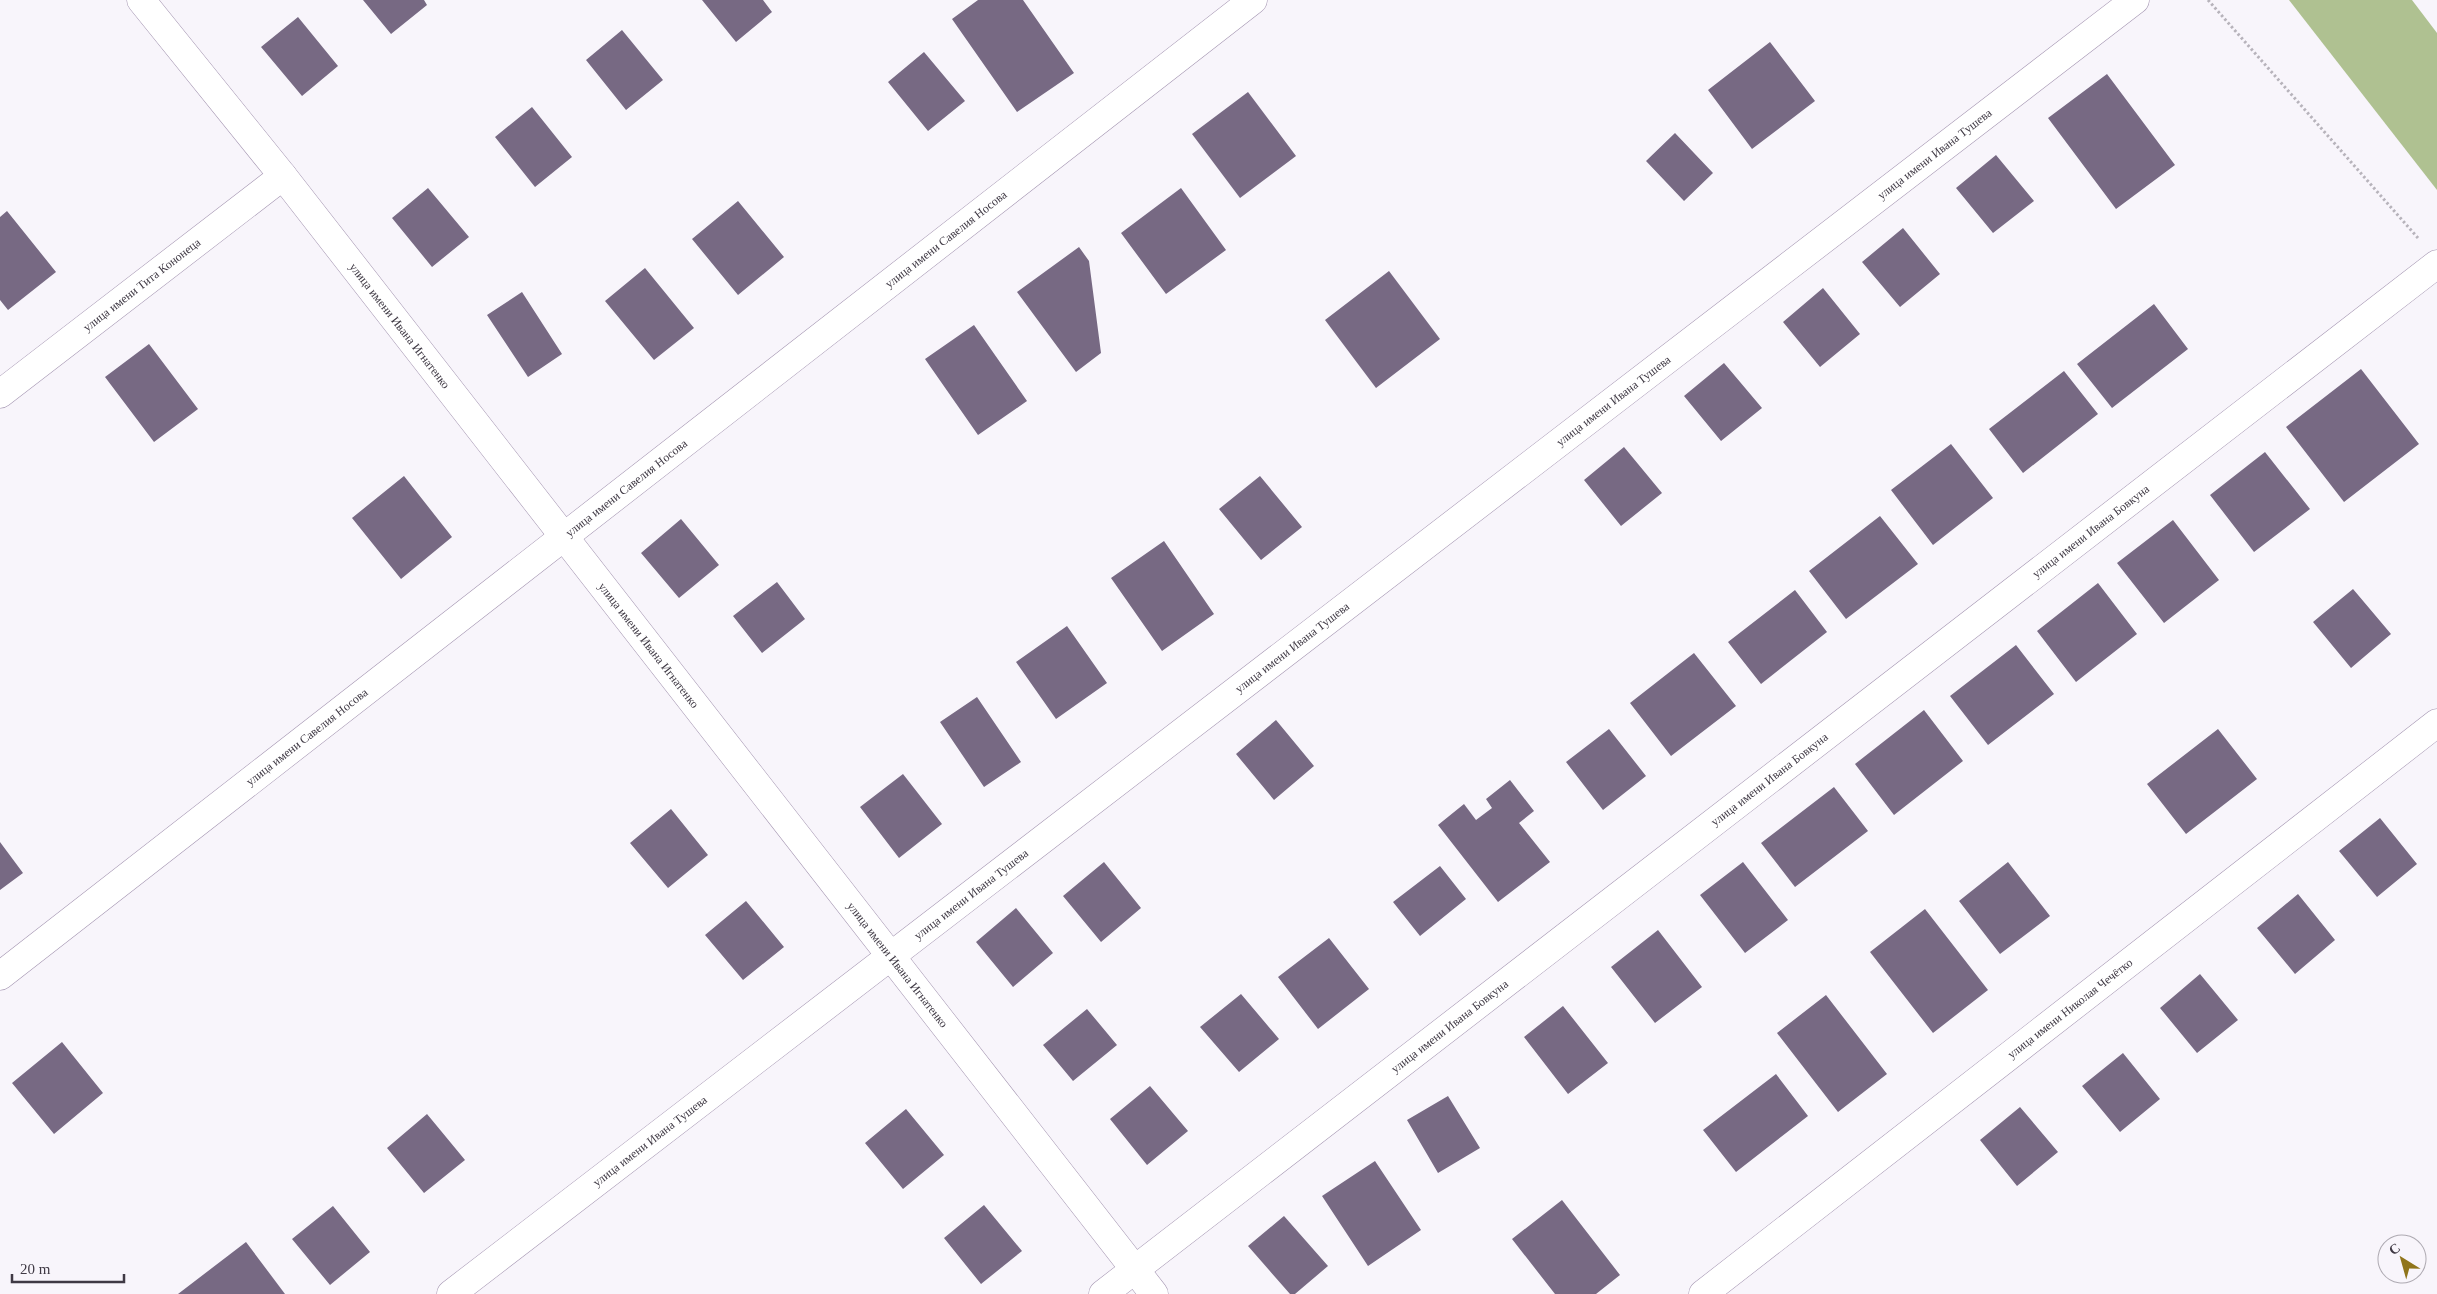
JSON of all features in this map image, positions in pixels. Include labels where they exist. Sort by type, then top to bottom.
[{"type":"street","name":"улица имени Ивана Игнатенко","points":[[141,0],[565,536],[1154,1294]]},
{"type":"street","name":"улица имени Савелия Носова","points":[[0,976],[1253,0]]},
{"type":"street","name":"улица имени Ивана Тушева","points":[[451,1294],[2134,0]]},
{"type":"street","name":"улица имени Тита Кононеца","points":[[0,394],[282,176]]},
{"type":"street","name":"улица имени Ивана Бовкуна","points":[[1104,1294],[2430,254]]},
{"type":"street","name":"улица имени Николая Чечётко","points":[[1703,1294],[2437,724]]},
{"type":"path","points":[[2208,0],[2430,254]]},
{"type":"green space","points":[[2289,0],[2412,0],[2437,33],[2437,190]]},
{"type":"building","points":[[363,0],[424,0],[427,5],[391,34]]},
{"type":"building","points":[[702,0],[763,0],[772,12],[736,42]]},
{"type":"building","points":[[978,0],[1023,0],[1074,73],[1017,112],[952,19]]},
{"type":"building","points":[[298,17],[338,66],[302,96],[261,47]]},
{"type":"building","points":[[622,30],[663,80],[626,110],[586,60]]},
{"type":"building","points":[[1770,42],[1815,101],[1752,149],[1708,90]]},
{"type":"building","points":[[924,52],[965,101],[928,131],[888,82]]},
{"type":"building","points":[[2107,74],[2175,165],[2116,209],[2048,118]]},
{"type":"building","points":[[1248,92],[1296,156],[1240,198],[1192,134]]},
{"type":"building","points":[[532,107],[572,157],[535,187],[495,137]]},
{"type":"building","points":[[1675,133],[1713,173],[1684,201],[1646,161]]},
{"type":"building","points":[[1996,155],[2034,201],[1993,233],[1956,188]]},
{"type":"building","points":[[428,188],[469,237],[432,267],[392,218]]},
{"type":"building","points":[[1181,188],[1226,250],[1166,294],[1121,233]]},
{"type":"building","points":[[738,201],[784,257],[738,295],[692,239]]},
{"type":"building","points":[[7,211],[56,272],[8,310],[0,300],[0,217]]},
{"type":"building","points":[[1903,228],[1940,274],[1900,307],[1862,262]]},
{"type":"building","points":[[1079,247],[1089,261],[1101,353],[1076,372],[1017,292]]},
{"type":"building","points":[[645,268],[694,328],[654,360],[605,301]]},
{"type":"building","points":[[1389,271],[1440,339],[1376,388],[1325,320]]},
{"type":"building","points":[[1823,288],[1860,334],[1820,367],[1783,322]]},
{"type":"building","points":[[522,292],[562,354],[528,377],[487,315]]},
{"type":"building","points":[[2154,304],[2188,349],[2112,408],[2077,364]]},
{"type":"building","points":[[974,325],[1027,401],[978,435],[925,359]]},
{"type":"building","points":[[149,344],[198,409],[154,442],[105,377]]},
{"type":"building","points":[[1724,363],[1762,408],[1721,441],[1684,396]]},
{"type":"building","points":[[2361,369],[2419,444],[2344,502],[2286,427]]},
{"type":"building","points":[[2064,371],[2098,414],[2023,473],[1989,429]]},
{"type":"building","points":[[1951,444],[1993,498],[1933,545],[1891,490]]},
{"type":"building","points":[[1624,447],[1662,493],[1621,526],[1584,480]]},
{"type":"building","points":[[2265,452],[2310,509],[2254,552],[2210,495]]},
{"type":"building","points":[[404,476],[452,537],[401,579],[352,518]]},
{"type":"building","points":[[1260,476],[1302,527],[1261,560],[1219,509]]},
{"type":"building","points":[[1880,516],[1918,564],[1846,619],[1809,571]]},
{"type":"building","points":[[681,519],[719,565],[679,598],[641,553]]},
{"type":"building","points":[[2173,520],[2219,580],[2164,623],[2117,563]]},
{"type":"building","points":[[1164,541],[1214,614],[1162,651],[1111,578]]},
{"type":"building","points":[[777,582],[805,619],[762,653],[733,616]]},
{"type":"building","points":[[2098,583],[2137,634],[2076,682],[2037,631]]},
{"type":"building","points":[[2353,589],[2391,634],[2351,668],[2313,622]]},
{"type":"building","points":[[1795,590],[1827,632],[1761,684],[1728,642]]},
{"type":"building","points":[[1067,626],[1107,683],[1056,719],[1016,662]]},
{"type":"building","points":[[2016,645],[2054,694],[1988,745],[1950,696]]},
{"type":"building","points":[[1694,653],[1736,706],[1671,756],[1630,703]]},
{"type":"building","points":[[977,697],[1021,762],[984,787],[940,722]]},
{"type":"building","points":[[1924,710],[1963,761],[1894,815],[1855,764]]},
{"type":"building","points":[[1276,720],[1314,766],[1274,800],[1236,754]]},
{"type":"building","points":[[1609,729],[1646,776],[1603,810],[1566,762]]},
{"type":"building","points":[[2218,729],[2257,779],[2186,834],[2147,784]]},
{"type":"building","points":[[903,774],[942,824],[899,858],[860,807]]},
{"type":"building","points":[[1510,780],[1534,811],[1519,823],[1550,862],[1498,902],[1438,825],[1464,804],[1476,820],[1492,808],[1486,799]]},
{"type":"building","points":[[1834,787],[1868,831],[1795,887],[1761,843]]},
{"type":"building","points":[[671,809],[708,855],[668,888],[630,843]]},
{"type":"building","points":[[2380,818],[2417,864],[2377,897],[2339,851]]},
{"type":"building","points":[[0,842],[23,873],[0,890]]},
{"type":"building","points":[[1104,862],[1141,908],[1101,942],[1063,896]]},
{"type":"building","points":[[1743,862],[1788,920],[1745,953],[1700,895]]},
{"type":"building","points":[[2008,862],[2050,916],[2000,954],[1959,901]]},
{"type":"building","points":[[1440,866],[1466,899],[1420,936],[1393,902]]},
{"type":"building","points":[[2298,894],[2335,940],[2295,974],[2257,928]]},
{"type":"building","points":[[746,901],[784,947],[743,980],[705,935]]},
{"type":"building","points":[[1016,908],[1053,953],[1013,987],[976,942]]},
{"type":"building","points":[[1925,909],[1988,990],[1933,1033],[1870,952]]},
{"type":"building","points":[[1658,930],[1702,987],[1655,1023],[1611,967]]},
{"type":"building","points":[[1329,938],[1369,989],[1318,1029],[1278,977]]},
{"type":"building","points":[[2200,974],[2238,1020],[2197,1053],[2160,1008]]},
{"type":"building","points":[[1241,994],[1279,1039],[1239,1072],[1200,1027]]},
{"type":"building","points":[[1826,995],[1887,1074],[1838,1112],[1777,1033]]},
{"type":"building","points":[[1563,1006],[1608,1063],[1568,1094],[1524,1037]]},
{"type":"building","points":[[1087,1009],[1117,1045],[1073,1081],[1043,1045]]},
{"type":"building","points":[[62,1042],[103,1093],[54,1134],[12,1083]]},
{"type":"building","points":[[2123,1053],[2160,1099],[2120,1132],[2082,1086]]},
{"type":"building","points":[[1776,1074],[1808,1116],[1736,1172],[1703,1130]]},
{"type":"building","points":[[1150,1086],[1188,1131],[1147,1165],[1110,1119]]},
{"type":"building","points":[[1448,1096],[1480,1148],[1438,1173],[1407,1120]]},
{"type":"building","points":[[2020,1107],[2058,1152],[2017,1186],[1980,1140]]},
{"type":"building","points":[[906,1109],[944,1155],[903,1189],[865,1143]]},
{"type":"building","points":[[427,1114],[465,1160],[424,1193],[387,1148]]},
{"type":"building","points":[[1375,1161],[1421,1230],[1368,1266],[1322,1196]]},
{"type":"building","points":[[1562,1200],[1620,1275],[1596,1294],[1555,1294],[1512,1239]]},
{"type":"building","points":[[984,1205],[1022,1251],[981,1284],[944,1238]]},
{"type":"building","points":[[333,1206],[370,1252],[330,1285],[292,1239]]},
{"type":"building","points":[[1284,1216],[1328,1266],[1295,1294],[1290,1294],[1248,1246]]},
{"type":"building","points":[[246,1242],[285,1294],[178,1294]]}]
